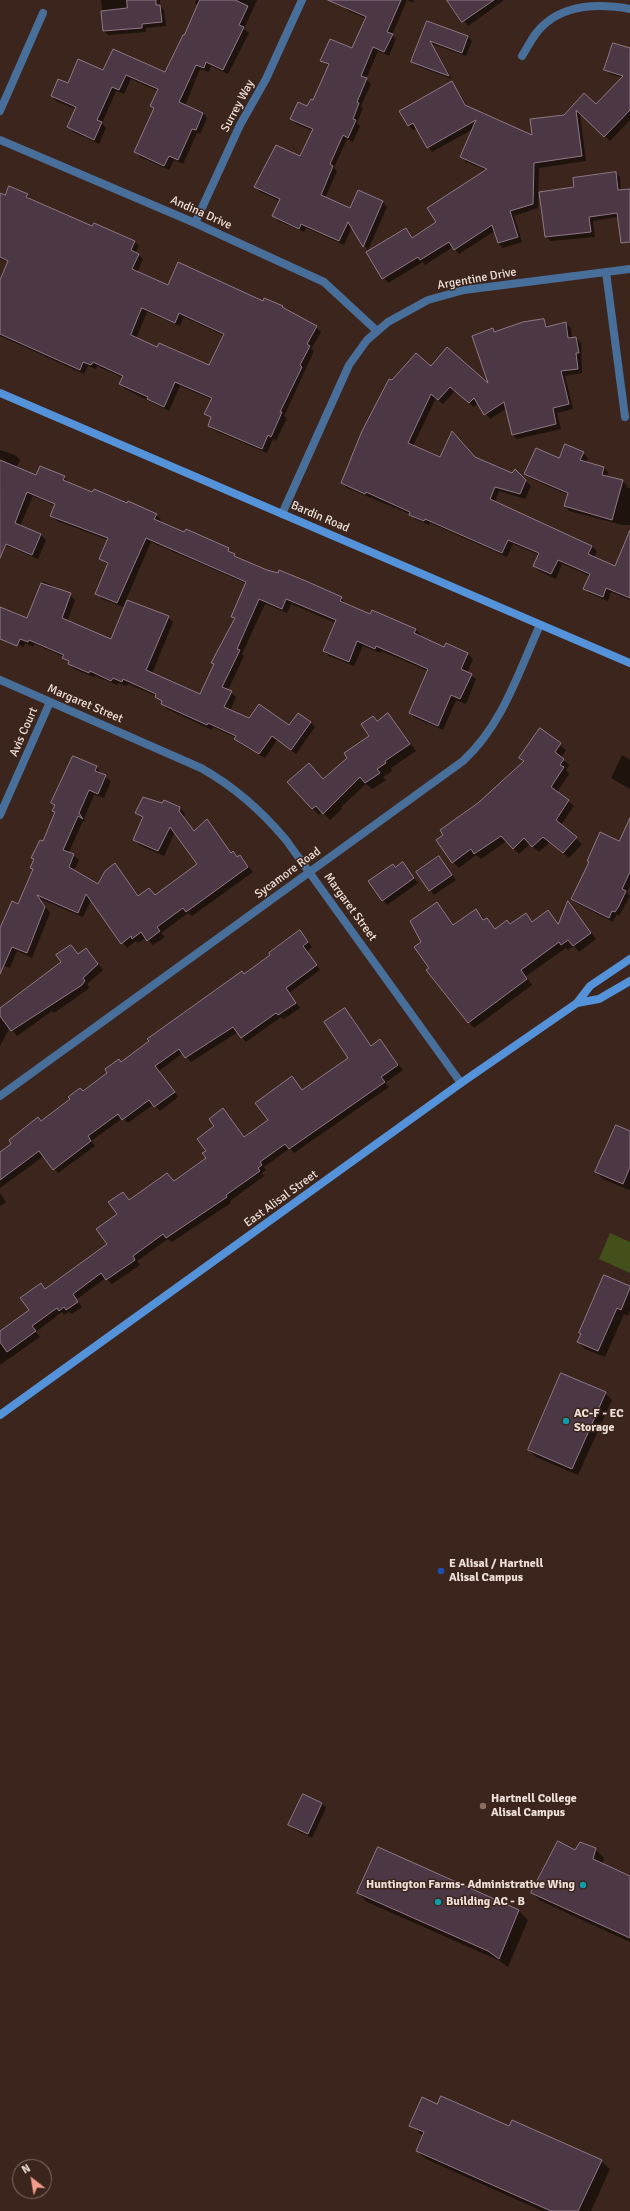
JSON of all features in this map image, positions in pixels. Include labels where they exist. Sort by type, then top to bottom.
[{"type":"street","name":"Surrey Way","points":[[195,223],[240,125],[266,79],[302,0]]},
{"type":"street","points":[[522,56],[535,35],[546,23],[559,15],[574,9],[588,6],[630,9]]},
{"type":"street","points":[[0,111],[42,13]]},
{"type":"street","name":"Andina Drive","points":[[0,140],[195,223],[324,282],[377,331]]},
{"type":"street","name":"Argentine Drive","points":[[282,514],[340,380],[358,351],[377,331],[414,306],[464,290],[630,269]]},
{"type":"street","points":[[606,272],[626,417]]},
{"type":"street","name":"Bardin Road","points":[[0,394],[630,663]]},
{"type":"street","name":"Sycamore Road","points":[[0,1096],[310,872],[476,749],[502,712],[540,625]]},
{"type":"street","name":"Margaret Street","points":[[0,680],[194,765],[232,786],[271,821],[310,872],[461,1083]]},
{"type":"street","name":"Avis Court","points":[[0,815],[50,702]]},
{"type":"street","name":"East Alisal Street","points":[[0,1415],[461,1083],[577,1003],[590,986],[630,959]]},
{"type":"street","name":"East Alisal Street","points":[[577,1003],[599,999],[630,981]]},
{"type":"green space","points":[[610,1233],[630,1242],[630,1273],[599,1259]]},
{"type":"building","points":[[127,0],[156,0],[156,5],[160,5],[162,22],[142,24],[142,28],[103,31],[101,11],[127,8]]},
{"type":"building","points":[[200,0],[235,0],[248,6],[239,25],[244,27],[223,70],[206,62],[204,68],[196,65],[179,102],[203,113],[196,130],[192,129],[178,160],[169,156],[164,166],[134,152],[154,108],[150,106],[158,89],[126,75],[119,90],[112,87],[97,120],[102,122],[94,140],[67,127],[76,107],[51,96],[58,79],[68,83],[78,59],[103,70],[113,49],[165,72]]},
{"type":"building","points":[[328,0],[401,0],[387,32],[393,34],[384,52],[373,47],[361,76],[367,78],[357,102],[359,103],[353,119],[356,120],[348,138],[343,135],[330,164],[333,166],[321,195],[350,208],[358,190],[383,201],[363,247],[348,222],[339,241],[301,224],[299,229],[272,216],[280,199],[254,187],[276,145],[300,156],[313,129],[290,119],[298,102],[307,106],[311,99],[313,100],[329,64],[320,61],[330,39],[352,48],[366,17]]},
{"type":"building","points":[[447,0],[494,0],[462,22]]},
{"type":"building","points":[[427,21],[468,36],[462,53],[430,41],[449,76],[411,62]]},
{"type":"building","points":[[613,43],[630,48],[630,110],[604,137],[576,110],[582,156],[534,163],[533,204],[510,211],[518,237],[498,243],[492,225],[454,250],[449,242],[420,260],[418,257],[382,279],[366,252],[406,228],[412,238],[436,222],[427,208],[487,169],[460,157],[476,120],[427,148],[413,123],[408,126],[399,111],[452,81],[465,105],[532,135],[530,119],[564,115],[584,93],[596,104],[623,76],[604,70]]},
{"type":"building","points":[[616,172],[618,190],[630,189],[630,242],[621,243],[617,213],[589,217],[591,232],[545,237],[539,192],[574,187],[573,178]]},
{"type":"building","points":[[9,186],[28,194],[26,197],[92,226],[94,223],[135,241],[131,250],[139,254],[132,269],[168,285],[178,262],[263,301],[264,298],[283,306],[282,307],[317,326],[307,344],[310,346],[300,365],[302,367],[280,412],[282,412],[271,437],[268,435],[262,449],[208,426],[211,417],[204,414],[212,398],[175,382],[164,407],[147,399],[148,397],[119,384],[123,376],[93,362],[91,365],[83,362],[80,370],[0,334],[0,280],[8,261],[0,257],[0,193],[5,195]],"holes":[[[142,308],[175,323],[179,313],[224,334],[209,365],[159,343],[157,347],[131,335]]]},
{"type":"building","points":[[544,319],[546,327],[566,322],[568,338],[576,337],[579,353],[576,353],[578,369],[561,371],[569,404],[553,408],[556,424],[512,435],[504,402],[484,415],[474,398],[469,403],[450,387],[438,400],[431,394],[408,443],[440,457],[452,431],[475,457],[512,473],[515,469],[526,480],[520,494],[495,487],[490,499],[592,546],[588,554],[615,566],[630,530],[630,598],[606,588],[603,597],[583,589],[590,574],[558,560],[551,574],[533,566],[539,553],[508,540],[502,553],[425,519],[424,521],[409,515],[410,512],[366,492],[365,494],[341,483],[362,431],[389,379],[392,380],[416,353],[431,366],[447,347],[488,383],[472,336],[493,328],[494,332],[523,322]]},
{"type":"building","points":[[565,444],[584,452],[580,460],[604,467],[602,475],[623,480],[612,520],[564,506],[568,493],[524,474],[536,448],[559,458]]},
{"type":"building","points":[[0,460],[36,475],[40,466],[65,476],[63,480],[92,492],[94,489],[127,503],[128,501],[157,514],[154,519],[184,532],[186,529],[229,548],[228,551],[235,554],[234,556],[267,570],[278,573],[279,570],[306,581],[342,597],[340,601],[370,614],[372,610],[416,629],[414,633],[444,647],[446,643],[468,653],[461,669],[472,674],[460,699],[451,695],[438,726],[409,713],[428,669],[376,646],[375,649],[357,641],[349,662],[323,651],[336,620],[286,599],[282,609],[259,599],[237,649],[240,650],[222,687],[232,691],[224,707],[249,718],[259,704],[289,725],[298,713],[311,722],[291,750],[272,736],[259,754],[234,739],[236,736],[208,723],[207,725],[161,704],[162,701],[155,697],[156,694],[123,679],[122,682],[113,678],[111,681],[90,671],[89,673],[68,664],[69,661],[62,658],[64,655],[29,640],[28,642],[20,639],[17,646],[0,639],[0,607],[27,618],[41,583],[71,593],[62,618],[111,639],[127,600],[169,616],[146,670],[200,694],[214,664],[211,663],[235,618],[231,617],[246,582],[146,538],[117,603],[95,594],[108,563],[99,559],[108,538],[50,516],[55,504],[27,492],[15,523],[41,534],[32,555],[6,544],[0,558]]},
{"type":"building","points":[[388,713],[410,744],[385,761],[386,763],[377,769],[380,773],[365,783],[360,777],[323,814],[316,806],[312,809],[287,782],[309,763],[323,779],[347,758],[344,753],[369,736],[361,724],[373,716],[377,721]]},
{"type":"building","points":[[540,728],[561,743],[555,752],[564,759],[560,765],[564,767],[551,787],[569,800],[556,820],[577,837],[563,853],[543,837],[532,847],[524,838],[513,849],[501,836],[474,854],[471,849],[452,863],[436,840],[443,835],[440,830],[478,803],[524,761],[519,758]]},
{"type":"building","points":[[73,756],[97,766],[95,771],[106,775],[98,794],[89,790],[79,813],[83,819],[78,816],[63,850],[74,854],[69,867],[98,884],[105,871],[115,863],[138,896],[149,888],[155,895],[197,864],[170,827],[158,851],[133,840],[143,817],[135,813],[143,797],[162,803],[164,800],[180,807],[179,811],[194,831],[207,819],[231,853],[233,851],[237,857],[240,855],[248,867],[186,912],[183,908],[157,927],[160,931],[147,941],[141,932],[132,939],[131,936],[121,944],[86,894],[78,913],[37,895],[45,907],[27,953],[12,947],[0,974],[0,928],[12,901],[18,904],[33,869],[30,868],[34,859],[31,858],[40,840],[43,841],[55,812],[52,811],[55,805],[51,803]]},
{"type":"building","points":[[630,818],[630,872],[622,889],[626,891],[619,906],[615,912],[612,911],[609,918],[571,899],[589,862],[587,861],[600,832],[619,841]]},
{"type":"building","points":[[439,856],[452,875],[429,891],[416,872]]},
{"type":"building","points":[[403,862],[414,878],[382,901],[368,881],[393,864],[395,867]]},
{"type":"building","points":[[568,901],[591,933],[573,946],[568,940],[561,945],[559,942],[521,970],[527,979],[468,1023],[426,970],[429,968],[414,947],[421,942],[410,921],[437,902],[453,925],[476,909],[483,920],[487,918],[495,929],[507,920],[510,924],[526,913],[532,922],[548,910],[558,924]]},
{"type":"building","points":[[300,930],[308,942],[303,946],[317,965],[286,988],[296,1003],[278,1015],[276,1013],[241,1038],[233,1027],[185,1058],[179,1049],[155,1066],[175,1092],[154,1107],[149,1100],[122,1120],[118,1114],[88,1136],[91,1141],[53,1170],[39,1151],[0,1180],[0,1152],[11,1144],[9,1140],[38,1117],[41,1121],[70,1099],[68,1097],[80,1088],[83,1091],[107,1073],[105,1069],[119,1059],[121,1062],[149,1041],[147,1039],[242,971],[244,974]]},
{"type":"building","points":[[71,945],[78,954],[86,948],[98,964],[83,978],[85,981],[82,985],[11,1031],[0,1016],[0,1008],[61,962],[56,955]]},
{"type":"building","points":[[345,1008],[371,1046],[380,1039],[398,1065],[381,1077],[385,1082],[289,1149],[285,1144],[260,1162],[262,1165],[258,1168],[260,1171],[226,1195],[227,1197],[166,1238],[163,1234],[133,1256],[135,1260],[106,1280],[101,1273],[73,1294],[78,1302],[66,1310],[64,1307],[59,1311],[57,1308],[32,1326],[36,1331],[7,1352],[0,1342],[0,1331],[29,1310],[20,1298],[41,1283],[45,1289],[107,1244],[96,1229],[117,1214],[108,1202],[123,1192],[129,1200],[167,1173],[174,1181],[206,1158],[202,1153],[206,1151],[197,1139],[214,1126],[209,1119],[223,1108],[244,1137],[268,1120],[255,1103],[292,1076],[302,1090],[348,1058],[324,1022]]},
{"type":"building","points":[[616,1125],[630,1131],[630,1167],[623,1184],[595,1172]]},
{"type":"building","points":[[604,1275],[630,1286],[630,1288],[621,1310],[617,1308],[598,1351],[577,1342],[581,1334],[579,1333]]},
{"type":"building","name":"AC-F - EC Storage","points":[[561,1373],[606,1392],[572,1469],[528,1450]]},
{"type":"building","points":[[303,1794],[322,1803],[308,1834],[288,1825]]},
{"type":"building","name":"Huntington Farms- Administrative Wing","points":[[558,1841],[575,1850],[580,1842],[596,1848],[593,1859],[630,1876],[630,1938],[531,1893]]},
{"type":"building","name":"Building AC - B","points":[[378,1847],[519,1910],[499,1959],[488,1951],[357,1893]]},
{"type":"building","points":[[441,2096],[509,2126],[512,2120],[602,2160],[578,2211],[551,2211],[416,2151],[424,2132],[409,2126],[422,2097],[437,2104]]},
{"type":"place","name":"AC-F - EC Storage","points":[[566,1421]]},
{"type":"place","name":"E Alisal / Hartnell Alisal Campus","points":[[441,1571]]},
{"type":"place","name":"Hartnell College Alisal Campus","points":[[483,1806]]},
{"type":"place","name":"Huntington Farms- Administrative Wing","points":[[583,1885]]},
{"type":"place","name":"Building AC - B","points":[[438,1902]]}]
